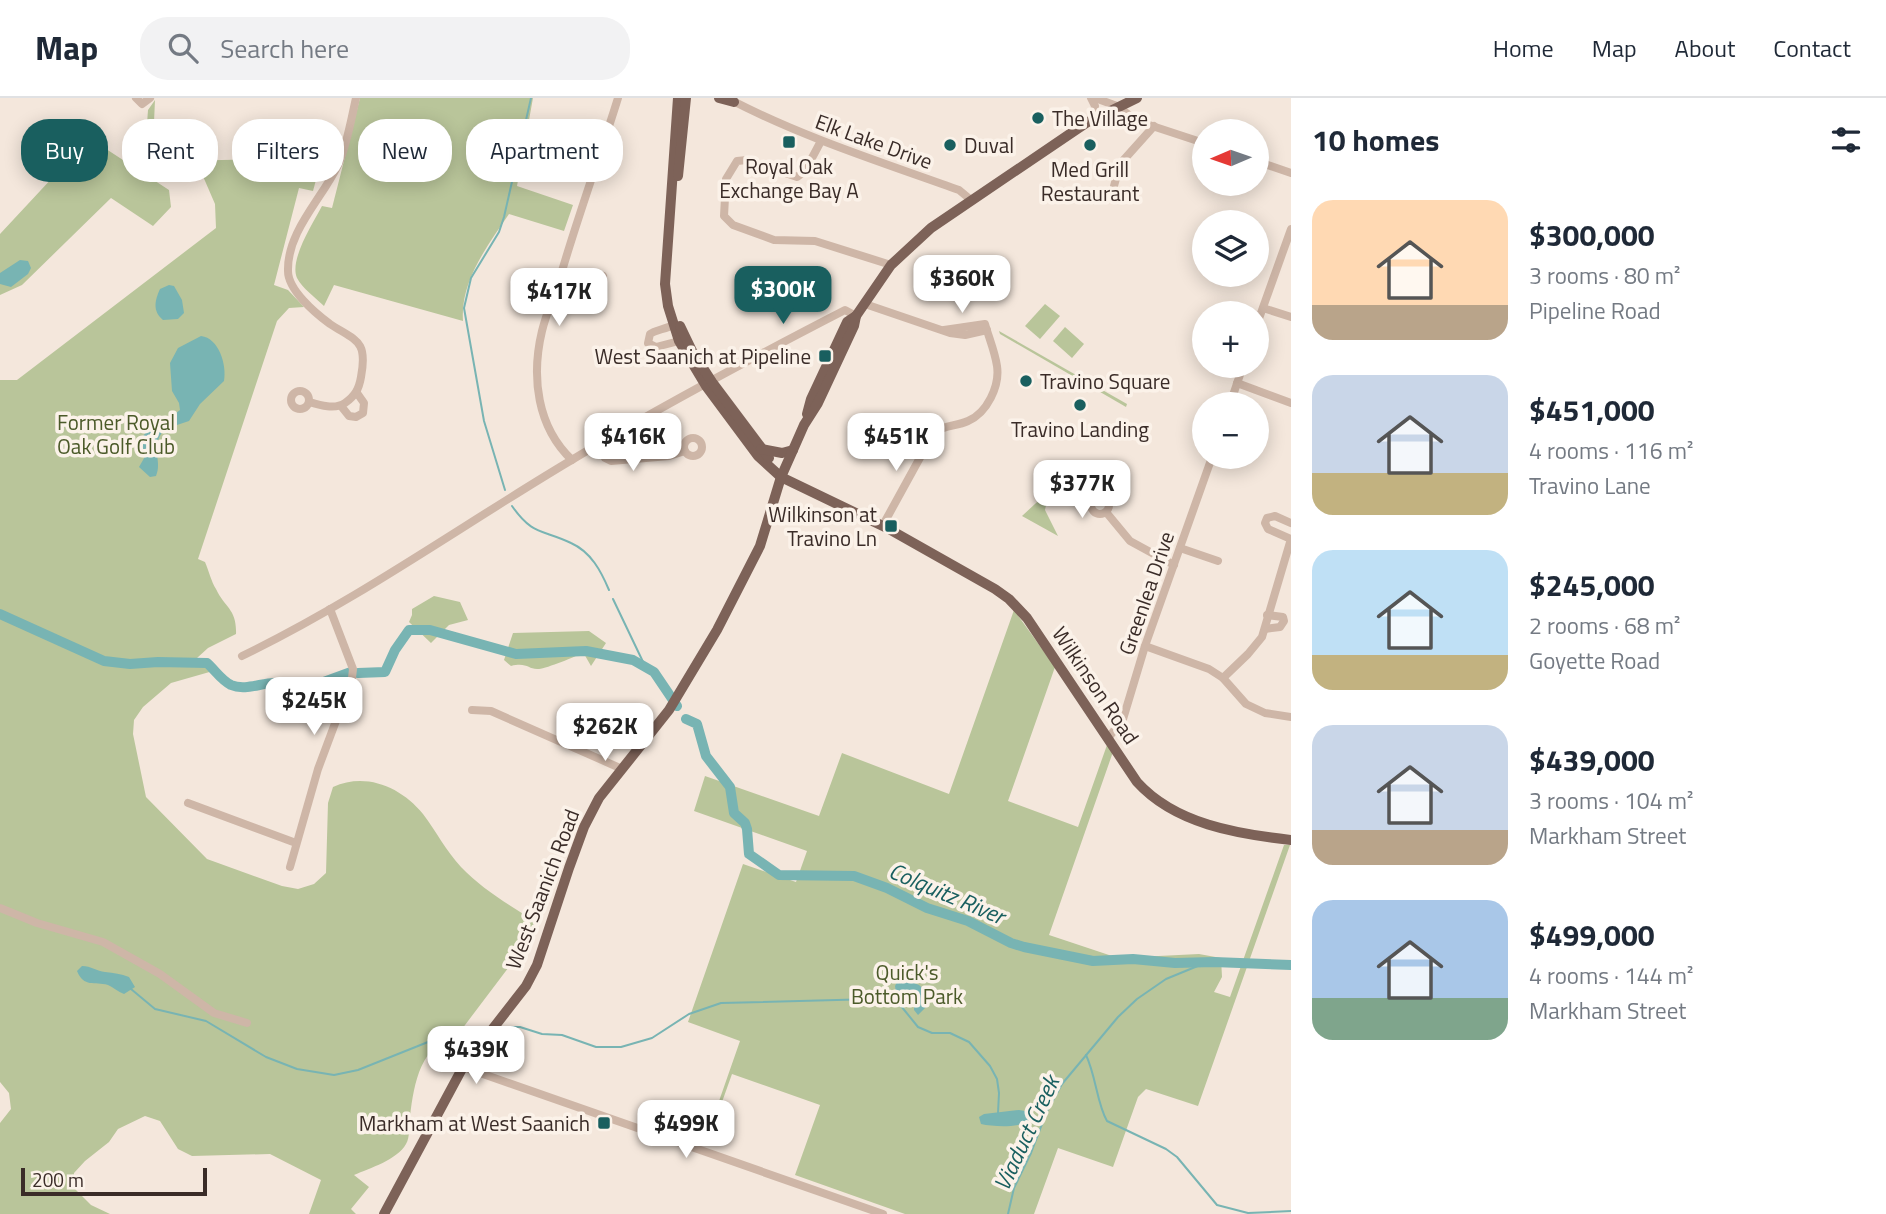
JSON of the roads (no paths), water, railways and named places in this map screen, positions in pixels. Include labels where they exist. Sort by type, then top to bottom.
[{"type":"main road","points":[[678,98],[665,284],[673,326],[679,341],[752,449],[782,474]]},
{"type":"main road","points":[[686,98],[670,267],[671,292],[683,334],[709,384],[782,474]]},
{"type":"main road","points":[[685,113],[688,105],[696,98]]},
{"type":"main road","points":[[719,98],[731,100]]},
{"type":"main road","name":"West Saanich Road","points":[[384,1214],[463,1067],[526,986],[537,965],[584,827],[598,798],[669,710],[712,640],[760,546],[782,474],[804,425],[811,399],[846,323],[856,316],[891,265],[931,228],[1093,119],[1137,98]]},
{"type":"main road","points":[[761,449],[772,453],[793,450]]},
{"type":"main road","name":"Wilkinson Road","points":[[782,474],[883,525],[1009,599],[1027,618],[1110,737],[1137,782],[1165,807],[1234,832],[1291,840]]},
{"type":"street","points":[[136,98],[142,104],[150,98]]},
{"type":"street","points":[[341,406],[357,393],[363,367],[359,344],[321,316],[290,283],[288,273],[294,242],[301,226],[340,159],[356,98]]},
{"type":"street","points":[[572,460],[560,449],[545,424],[538,389],[542,333],[618,98]]},
{"type":"street","points":[[1093,98],[1117,106],[1130,118],[1192,139]]},
{"type":"street","points":[[1093,98],[1093,119]]},
{"type":"street","name":"Elk Lake Drive","points":[[731,100],[766,119],[821,141],[958,190],[971,200]]},
{"type":"street","points":[[1114,186],[1120,164],[1154,126]]},
{"type":"street","points":[[821,141],[805,171],[797,177],[747,160],[737,162],[726,179],[724,216],[733,225],[774,240],[815,241],[891,265]]},
{"type":"street","points":[[1269,165],[1291,173]]},
{"type":"street","points":[[1265,301],[1291,229]]},
{"type":"street","points":[[562,273],[593,282],[603,276]]},
{"type":"street","points":[[593,282],[598,293]]},
{"type":"street","points":[[865,304],[944,330],[986,327],[997,367],[992,395],[976,417],[945,426],[933,434],[897,500],[897,510],[883,525]]},
{"type":"street","points":[[242,656],[299,629],[598,445],[845,310],[856,316]]},
{"type":"street","points":[[1269,310],[1291,317]]},
{"type":"street","points":[[673,326],[653,332],[648,338],[649,343],[656,348],[679,341]]},
{"type":"street","points":[[1234,392],[1239,378]]},
{"type":"street","points":[[1237,383],[1291,403]]},
{"type":"street","points":[[309,402],[341,406],[349,416],[356,417],[363,413],[364,403],[357,393]]},
{"type":"street","points":[[598,445],[605,458],[611,461],[669,456],[685,451]]},
{"type":"street","name":"Greenlea Drive","points":[[1110,737],[1123,719],[1145,646],[1208,469]]},
{"type":"street","points":[[1106,512],[1130,541],[1174,565]]},
{"type":"street","points":[[1223,678],[1262,637],[1291,539],[1268,529],[1265,523],[1267,518],[1275,516],[1291,523]]},
{"type":"street","points":[[1180,548],[1217,561]]},
{"type":"street","points":[[290,867],[318,769],[352,678],[353,668],[330,608]]},
{"type":"street","points":[[1265,629],[1280,627],[1284,621],[1283,617],[1267,615]]},
{"type":"street","points":[[1145,646],[1209,669],[1223,678],[1245,704],[1265,713],[1291,717]]},
{"type":"street","points":[[472,710],[491,711],[620,768]]},
{"type":"street","points":[[188,803],[296,843]]},
{"type":"street","points":[[0,908],[37,923],[103,942],[160,974],[214,1013],[247,1023]]},
{"type":"street","points":[[463,1067],[883,1214]]},
{"type":"water","points":[[20,260],[28,261],[31,268],[28,274],[11,287],[0,284],[0,273]]},
{"type":"water","points":[[174,286],[182,300],[184,313],[178,319],[163,320],[157,313],[156,301],[160,289]]},
{"type":"water","points":[[201,336],[217,347],[224,368],[224,381],[200,404],[189,421],[168,426],[167,420],[180,410],[172,391],[170,363],[178,348]]},
{"type":"water","points":[[162,424],[164,430],[157,443],[158,470],[156,476],[150,477],[139,467],[147,453],[140,447],[140,440],[147,431]]},
{"type":"water","points":[[82,966],[129,977],[135,987],[124,994],[108,985],[86,982],[77,971]]},
{"type":"water","points":[[904,979],[919,985],[929,994],[927,1006],[918,1015],[914,1010],[914,998],[910,994],[896,993],[898,980]]},
{"type":"water","points":[[1019,1110],[1031,1112],[1034,1117],[1023,1124],[1001,1126],[981,1124],[979,1117],[984,1114]]},
{"type":"waterway","points":[[505,490],[484,421],[464,308],[471,278],[499,232],[504,217],[531,98]]},
{"type":"waterway","points":[[512,506],[532,527],[584,551],[599,569],[609,590]]},
{"type":"waterway","points":[[613,599],[645,666]]},
{"type":"waterway","name":"Colquitz River","points":[[0,614],[104,661],[130,664],[207,663],[224,680],[236,687],[274,683],[312,691],[321,683],[351,672]]},
{"type":"waterway","name":"Colquitz River","points":[[358,673],[385,672],[395,650],[409,630],[430,630],[516,654],[586,651],[633,660],[654,672],[677,706]]},
{"type":"waterway","name":"Colquitz River","points":[[686,719],[697,724],[706,756],[730,787],[734,813],[745,823],[747,829],[749,854],[779,875],[854,876],[887,888],[927,908],[968,921],[1011,943],[1093,961],[1133,959],[1175,963],[1291,965]]},
{"type":"waterway","name":"Viaduct Creek","points":[[1008,1214],[1014,1188],[1047,1111],[1062,1084],[1118,1017],[1137,999],[1166,979],[1205,963]]},
{"type":"waterway","points":[[131,989],[155,1009],[206,1021],[266,1057],[297,1069],[334,1075],[358,1070],[428,1042],[489,1027]]},
{"type":"waterway","points":[[498,1027],[520,1027],[542,1034],[562,1035],[596,1047],[621,1047],[652,1038],[689,1014],[721,1003],[874,999],[901,1006],[918,1027],[932,1033],[950,1033],[969,1042],[990,1066],[997,1079],[998,1113]]},
{"type":"waterway","points":[[1086,1055],[1107,1121],[1177,1157],[1217,1205],[1248,1213],[1291,1211]]},
{"type":"place","name":"The Village","points":[[1038,118]]},
{"type":"place","name":"Royal Oak Exchange Bay A","points":[[789,142]]},
{"type":"place","name":"Duval","points":[[950,145]]},
{"type":"place","name":"Med Grill Restaurant","points":[[1090,145]]},
{"type":"place","name":"West Saanich at Pipeline","points":[[825,356]]},
{"type":"place","name":"Travino Square","points":[[1026,381]]},
{"type":"place","name":"Travino Landing","points":[[1080,405]]},
{"type":"place","name":"Wilkinson at Travino Ln","points":[[891,526]]},
{"type":"place","name":"Markham at West Saanich","points":[[604,1123]]},
{"type":"park label","name":"Former Royal Oak Golf Club","points":[[116,434]]},
{"type":"park label","name":"Quick's Bottom Park","points":[[907,984]]}]
